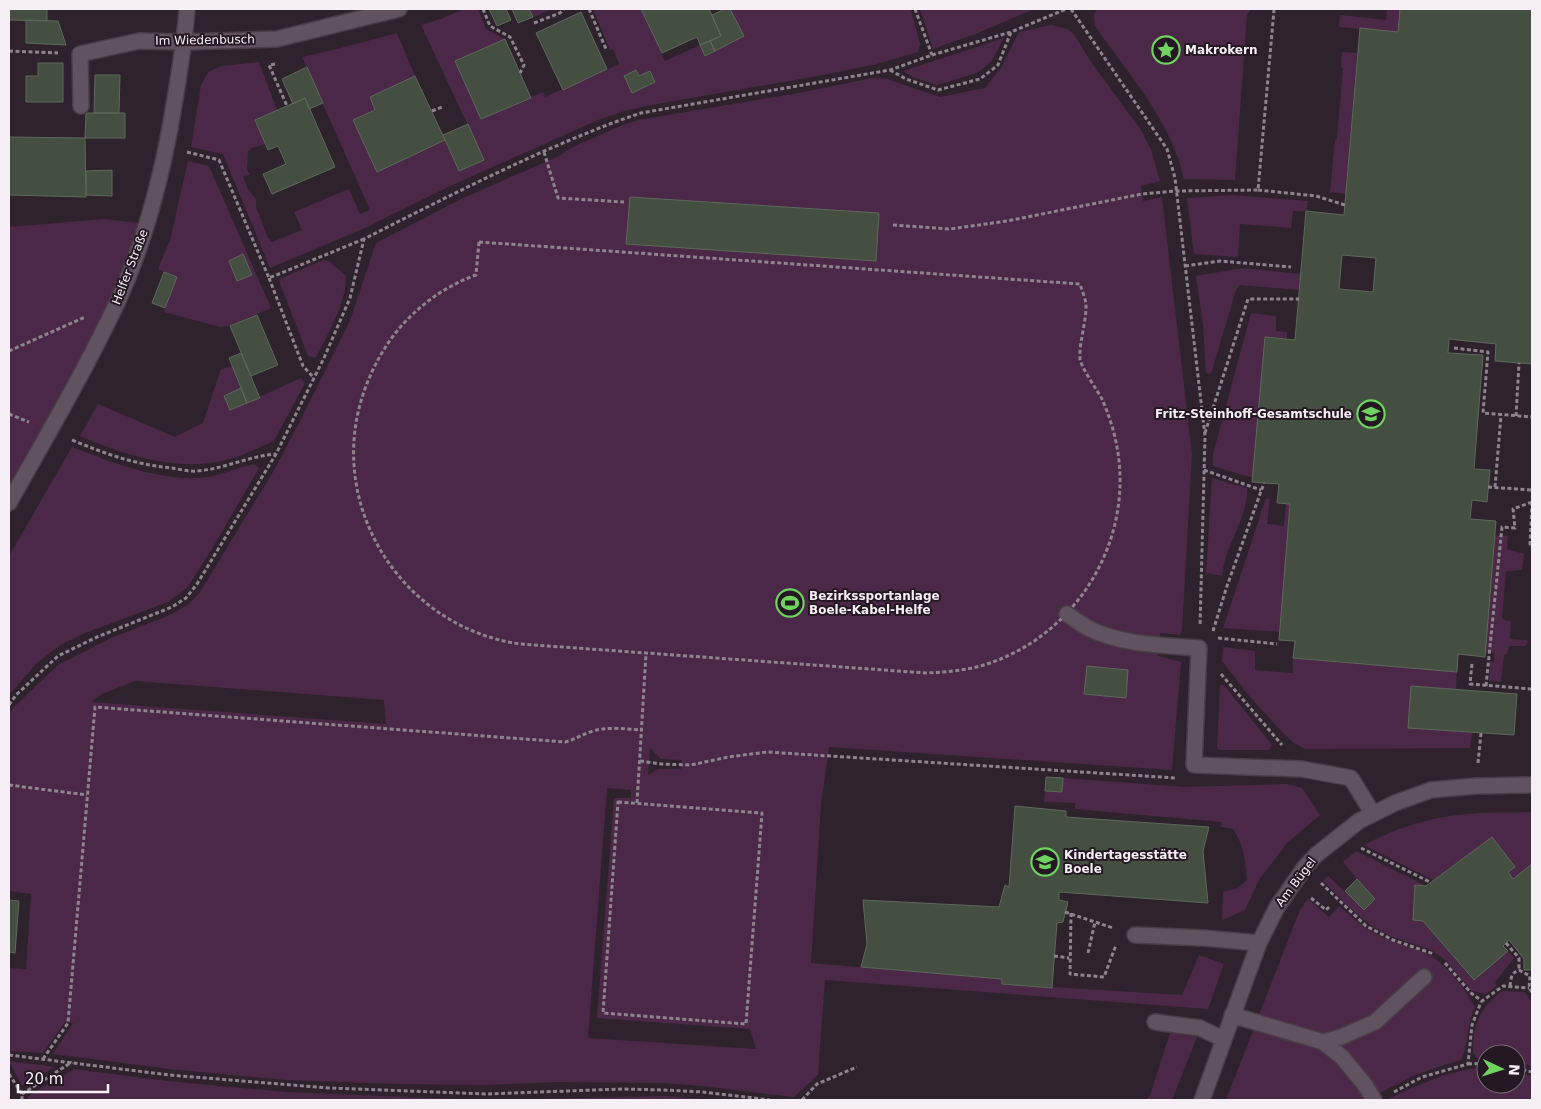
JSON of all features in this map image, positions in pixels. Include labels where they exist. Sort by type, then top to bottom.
[{"type":"street","name":"Helfer Straße","points":[[9,503],[117,302],[147,224],[168,147],[185,42],[187,9]]},
{"type":"street","name":"Im Wiedenbusch","points":[[80,54],[139,41],[185,42],[277,39],[399,9]]},
{"type":"street","points":[[80,54],[81,106]]},
{"type":"street","points":[[1067,614],[1089,629],[1116,638],[1159,645],[1199,648],[1194,765],[1302,769],[1350,778],[1373,814]]},
{"type":"street","name":"Am Bügel","points":[[1202,1100],[1259,943],[1276,907],[1305,867],[1329,843],[1359,821],[1395,803],[1431,790],[1476,786],[1532,785]]},
{"type":"street","points":[[1135,935],[1259,943]]},
{"type":"street","points":[[1323,1042],[1341,1037],[1375,1022],[1424,977]]},
{"type":"street","points":[[1232,1015],[1323,1042],[1342,1057],[1365,1085],[1380,1098]]},
{"type":"street","points":[[1156,1022],[1200,1028],[1223,1039]]},
{"type":"path","points":[[483,9],[490,26],[510,36],[524,65],[520,72]]},
{"type":"path","points":[[534,23],[560,13],[564,9]]},
{"type":"path","points":[[589,9],[606,49]]},
{"type":"path","points":[[915,9],[932,55]]},
{"type":"path","points":[[269,278],[364,239],[477,182],[587,132],[641,114],[890,70],[932,55],[1012,32],[1066,9]]},
{"type":"path","points":[[1072,9],[1167,149],[1175,178],[1204,436],[1199,648],[1302,769]]},
{"type":"path","points":[[1258,190],[1273,9]]},
{"type":"path","points":[[890,70],[906,79],[938,90],[980,80],[998,65],[1012,32]]},
{"type":"path","points":[[9,51],[80,54]]},
{"type":"path","points":[[277,63],[269,65],[287,106]]},
{"type":"path","points":[[432,112],[442,106]]},
{"type":"path","points":[[168,147],[218,160],[269,278],[303,366],[314,378]]},
{"type":"path","points":[[544,152],[558,198],[624,202]]},
{"type":"path","points":[[893,225],[950,229],[1007,221],[1142,194],[1176,191],[1258,190],[1316,196],[1345,205]]},
{"type":"path","points":[[9,705],[16,695],[58,656],[97,637],[172,607],[186,598],[197,584],[276,454],[314,378],[350,298],[364,239]]},
{"type":"path","points":[[479,242],[1080,284],[1086,304],[1080,361],[1102,400],[1112,424],[1120,482],[1117,514],[1106,555],[1092,581],[1067,614],[1044,635],[1019,650],[989,664],[957,671],[926,673],[646,654],[520,644],[498,640],[473,632],[447,618],[413,591],[395,573],[374,541],[355,482],[353,449],[360,401],[370,375],[392,335],[414,313],[445,289],[476,275],[479,242]]},
{"type":"path","points":[[1185,266],[1220,261],[1291,267]]},
{"type":"path","points":[[1204,436],[1248,298],[1299,299]]},
{"type":"path","points":[[9,351],[117,302]]},
{"type":"path","points":[[1454,348],[1488,352],[1483,413],[1532,417]]},
{"type":"path","points":[[1516,416],[1519,364]]},
{"type":"path","points":[[1495,487],[1502,415]]},
{"type":"path","points":[[50,429],[107,455],[145,466],[196,471],[223,467],[258,455],[276,454]]},
{"type":"path","points":[[1204,470],[1261,490]]},
{"type":"path","points":[[1264,483],[1211,637],[1277,644]]},
{"type":"path","points":[[1488,486],[1532,490]]},
{"type":"path","points":[[1486,686],[1502,527],[1515,528],[1513,509],[1532,501],[1530,544],[1532,544]]},
{"type":"path","points":[[637,803],[646,654]]},
{"type":"path","points":[[1472,664],[1470,684],[1532,689]]},
{"type":"path","points":[[43,1058],[68,1023],[95,707],[564,742],[577,739],[592,731],[618,728],[642,730]]},
{"type":"path","points":[[1476,786],[1481,733]]},
{"type":"path","points":[[640,761],[692,765],[728,757],[767,752],[1179,778],[1194,765]]},
{"type":"path","points":[[9,785],[87,795]]},
{"type":"path","points":[[618,802],[637,803],[762,813],[746,1024],[602,1014],[618,802]]},
{"type":"path","points":[[1345,831],[1360,848],[1430,882]]},
{"type":"path","points":[[1305,867],[1366,926],[1393,940],[1430,952],[1436,956]]},
{"type":"path","points":[[1065,912],[1071,913],[1135,935],[1128,946],[1114,945],[1104,977],[1070,974],[1071,913]]},
{"type":"path","points":[[1088,953],[1095,922]]},
{"type":"path","points":[[1506,943],[1519,958],[1519,970]]},
{"type":"path","points":[[1054,956],[1069,958]]},
{"type":"path","points":[[1442,960],[1471,993],[1482,1001]]},
{"type":"path","points":[[1510,986],[1510,978],[1513,972],[1519,970],[1530,976],[1532,992]]},
{"type":"path","points":[[1468,1064],[1472,1025],[1482,1001],[1503,986],[1530,988]]},
{"type":"path","points":[[9,1056],[43,1058],[169,1075],[329,1088],[486,1094],[622,1089],[664,1090],[703,1092],[770,1100]]},
{"type":"path","points":[[22,1094],[72,1062]]},
{"type":"path","points":[[1380,1098],[1422,1077],[1468,1064],[1476,1064]]},
{"type":"path","points":[[802,1100],[817,1084],[857,1067]]},
{"type":"path","points":[[9,1074],[22,1094],[22,1100]]},
{"type":"shaded area","points":[[465,9],[478,9],[486,29],[505,39],[455,61],[481,119],[543,92],[545,97],[619,64],[613,49],[610,50],[593,9],[643,9],[665,61],[700,45],[706,56],[744,36],[730,9],[920,9],[911,10],[920,44],[918,52],[877,64],[621,112],[598,120],[448,187],[365,228],[270,268],[223,154],[191,147],[201,85],[208,72],[222,66],[259,62],[277,110],[255,120],[265,144],[252,148],[248,152],[247,169],[250,175],[243,176],[248,190],[256,199],[256,207],[268,238],[272,242],[302,230],[294,212],[349,189],[360,214],[370,210],[302,57],[397,33],[415,76],[370,97],[375,110],[353,120],[377,171],[445,140],[459,171],[484,160],[421,25]],"holes":[[[636,70],[639,76],[650,71],[655,82],[632,92],[624,76]]]},
{"type":"shaded area","points":[[529,9],[552,9],[533,17]]},
{"type":"shaded area","points":[[920,9],[1034,9],[978,33],[933,49]]},
{"type":"shaded area","points":[[1097,9],[1251,9],[1247,15],[1235,180],[1184,179],[1178,157],[1159,118],[1135,80],[1095,26],[1094,15]]},
{"type":"shaded area","points":[[1387,9],[1400,9],[1398,32],[1339,27],[1340,15],[1386,20]]},
{"type":"shaded area","name":"Bezirkssportanlage Boele-Kabel-Helfe","points":[[1051,25],[1068,29],[1074,34],[1091,62],[1141,130],[1151,150],[1160,181],[1141,186],[1143,201],[1162,197],[1192,454],[1182,630],[1180,635],[1160,633],[1158,656],[1181,662],[1172,770],[829,747],[821,804],[811,963],[1002,979],[1002,984],[1182,995],[1199,955],[1224,964],[1208,1009],[825,980],[818,1075],[794,1097],[664,1083],[399,1084],[286,1080],[169,1069],[53,1054],[73,1023],[65,1022],[43,1053],[9,1051],[9,968],[26,969],[31,894],[9,891],[9,714],[58,665],[111,638],[170,615],[189,604],[200,592],[273,472],[298,425],[350,321],[376,243],[463,198],[557,157],[573,147],[638,120],[804,92],[872,78],[887,79],[940,97],[985,88],[1001,68],[1019,32]],"holes":[[[135,681],[384,700],[386,724],[91,702],[102,694]],[[650,748],[661,759],[682,760],[681,769],[658,769],[648,775]],[[607,788],[631,790],[631,798],[614,798],[597,1018],[750,1029],[756,1049],[588,1038]]]},
{"type":"shaded area","points":[[1004,38],[991,62],[977,73],[937,85],[912,77],[903,71]]},
{"type":"shaded area","points":[[1342,52],[1357,53],[1346,194],[1330,192],[1335,140],[1337,139],[1343,68],[1341,67]]},
{"type":"shaded area","points":[[188,161],[209,166],[271,308],[230,326],[220,327],[164,312],[176,277],[158,269],[170,240]]},
{"type":"shaded area","points":[[1232,195],[1308,201],[1306,211],[1293,211],[1291,228],[1240,224],[1238,257],[1194,254],[1187,198]]},
{"type":"shaded area","points":[[105,219],[147,224],[117,302],[9,503],[9,227]]},
{"type":"shaded area","points":[[323,260],[329,261],[346,276],[343,297],[336,318],[316,358],[308,356],[279,281]]},
{"type":"shaded area","points":[[1243,268],[1301,274],[1299,290],[1240,285],[1236,290],[1211,374],[1206,373],[1203,325],[1196,276]]},
{"type":"shaded area","points":[[1251,313],[1276,316],[1276,331],[1287,332],[1287,339],[1265,337],[1253,478],[1213,466],[1213,454]]},
{"type":"shaded area","points":[[232,366],[241,388],[224,396],[230,410],[301,378],[305,383],[274,441],[236,457],[216,462],[176,464],[136,456],[80,436],[98,404],[175,437],[203,423],[221,369]]},
{"type":"shaded area","points":[[72,447],[123,466],[178,478],[213,476],[254,464],[259,468],[187,588],[168,602],[85,633],[60,645],[37,663],[9,695],[9,556]]},
{"type":"shaded area","points":[[1212,478],[1247,488],[1244,509],[1227,554],[1222,576],[1206,573]]},
{"type":"shaded area","points":[[1266,498],[1270,499],[1267,524],[1284,526],[1286,504],[1290,504],[1280,632],[1223,628]]},
{"type":"shaded area","points":[[1495,535],[1508,536],[1507,549],[1524,554],[1522,570],[1506,572],[1502,617],[1504,620],[1511,621],[1510,639],[1527,640],[1528,642],[1525,646],[1509,646],[1507,654],[1504,655],[1501,682],[1489,681],[1490,661],[1494,662],[1494,653],[1485,652]]},
{"type":"shaded area","points":[[1223,647],[1255,651],[1255,670],[1293,673],[1293,658],[1457,672],[1456,690],[1409,728],[1472,732],[1470,748],[1305,749],[1294,743],[1284,734],[1250,697],[1222,661]]},
{"type":"shaded area","points":[[1220,685],[1223,685],[1228,690],[1272,745],[1269,750],[1219,750],[1217,748]]},
{"type":"shaded area","points":[[1063,778],[1185,787],[1288,784],[1302,788],[1320,815],[1287,843],[1259,880],[1245,910],[1222,920],[1223,892],[1238,888],[1247,880],[1242,847],[1233,829],[1221,827],[1222,822],[1075,809],[1075,803],[1044,802],[1045,791],[1062,792]]},
{"type":"shaded area","points":[[1532,812],[1532,864],[1513,879],[1508,872],[1515,867],[1492,837],[1433,880],[1364,845],[1405,827],[1447,816],[1478,813]]},
{"type":"shaded area","points":[[1356,851],[1426,886],[1415,885],[1413,920],[1423,921],[1473,980],[1508,951],[1514,958],[1495,982],[1497,985],[1486,994],[1472,991],[1444,959],[1431,950],[1390,936],[1373,927],[1353,911],[1323,881],[1328,876],[1364,910],[1375,899],[1343,862]]},
{"type":"shaded area","points":[[1308,899],[1329,917],[1339,906],[1371,931],[1388,940],[1426,953],[1447,969],[1466,992],[1475,1007],[1461,1060],[1413,1076],[1366,1100],[1226,1100],[1300,910]]},
{"type":"shaded area","points":[[1502,991],[1525,992],[1532,1003],[1532,1066],[1526,1064],[1526,1044],[1476,1044],[1476,1056],[1473,1053],[1476,1025],[1483,1011]]},
{"type":"shaded area","points":[[1170,1033],[1197,1037],[1172,1100],[1146,1100],[1150,1095]]},
{"type":"shaded area","points":[[9,1061],[55,1067],[22,1086]]},
{"type":"shaded area","points":[[74,1069],[168,1081],[287,1092],[480,1100],[28,1100],[28,1096]]},
{"type":"shaded area","points":[[1476,1069],[1476,1094],[1526,1094],[1526,1074],[1532,1076],[1532,1100],[1387,1100],[1435,1079]]},
{"type":"shaded area","points":[[664,1096],[716,1100],[494,1100]]},
{"type":"building","points":[[9,9],[47,9],[47,21],[9,20]]},
{"type":"building","points":[[489,9],[506,9],[511,20],[497,26]]},
{"type":"building","points":[[512,9],[529,9],[533,17],[518,23]]},
{"type":"building","points":[[641,9],[709,9],[721,36],[700,45],[697,37],[662,53]]},
{"type":"building","points":[[725,9],[730,9],[744,36],[715,51],[710,41],[721,36],[712,15]]},
{"type":"building","points":[[1400,9],[1532,9],[1532,364],[1495,361],[1496,344],[1449,339],[1448,353],[1483,355],[1474,469],[1490,470],[1487,502],[1472,500],[1470,519],[1496,521],[1485,657],[1458,654],[1457,672],[1293,658],[1295,641],[1279,640],[1290,504],[1277,503],[1279,484],[1252,482],[1265,337],[1295,340],[1306,211],[1344,215],[1360,28],[1398,32]],"holes":[[[1342,255],[1376,258],[1373,292],[1339,289]]]},
{"type":"building","points":[[581,12],[607,69],[563,90],[536,33]]},
{"type":"building","points":[[26,20],[58,21],[66,45],[26,43]]},
{"type":"building","points":[[505,39],[531,98],[481,119],[455,61]]},
{"type":"building","points":[[710,41],[715,51],[705,56],[700,45]]},
{"type":"building","points":[[38,63],[63,63],[63,102],[26,102],[26,76],[38,76]]},
{"type":"building","points":[[307,67],[323,103],[309,109],[305,98],[293,104],[282,79]]},
{"type":"building","points":[[636,70],[639,76],[650,71],[655,82],[632,93],[624,76]]},
{"type":"building","points":[[95,75],[120,75],[119,113],[94,113]]},
{"type":"building","points":[[415,76],[445,140],[377,172],[353,120],[375,110],[370,97]]},
{"type":"building","points":[[305,98],[335,167],[272,194],[263,174],[286,164],[278,146],[268,150],[255,120]]},
{"type":"building","points":[[86,113],[125,113],[125,138],[85,138]]},
{"type":"building","points":[[468,124],[484,160],[459,171],[443,135]]},
{"type":"building","points":[[9,137],[85,138],[86,197],[9,195]]},
{"type":"building","points":[[112,170],[112,196],[86,195],[86,171]]},
{"type":"building","points":[[630,197],[879,213],[876,261],[626,244]]},
{"type":"building","points":[[243,254],[252,275],[237,281],[229,261]]},
{"type":"building","points":[[164,272],[177,277],[165,308],[152,303]]},
{"type":"building","points":[[257,315],[278,365],[251,376],[230,326]]},
{"type":"building","points":[[241,353],[260,398],[247,403],[229,358]]},
{"type":"building","points":[[241,388],[247,403],[230,410],[224,396]]},
{"type":"building","points":[[1087,666],[1128,670],[1126,698],[1084,694]]},
{"type":"building","points":[[1411,686],[1517,694],[1514,735],[1408,728]]},
{"type":"building","points":[[1046,777],[1063,778],[1062,792],[1045,791]]},
{"type":"building","points":[[1015,806],[1066,811],[1066,817],[1209,827],[1203,851],[1208,903],[1059,892],[1059,900],[1068,902],[1063,922],[1057,923],[1052,988],[1002,984],[1002,979],[861,967],[867,944],[863,900],[999,907],[1005,885],[1009,887]]},
{"type":"building","points":[[1492,837],[1515,867],[1508,872],[1513,879],[1532,864],[1532,970],[1524,970],[1524,959],[1509,940],[1503,946],[1508,951],[1474,980],[1423,921],[1413,920],[1415,885],[1426,886]]},
{"type":"building","points":[[1357,879],[1375,899],[1364,910],[1345,891]]},
{"type":"building","points":[[9,900],[19,901],[15,953],[9,952]]},
{"type":"place","name":"Makrokern","points":[[1166,50]]},
{"type":"place","name":"Fritz-Steinhoff-Gesamtschule","points":[[1371,414]]},
{"type":"place","name":"Bezirkssportanlage Boele-Kabel-Helfe","points":[[790,603]]},
{"type":"place","name":"Kindertagesstätte Boele","points":[[1045,862]]}]
